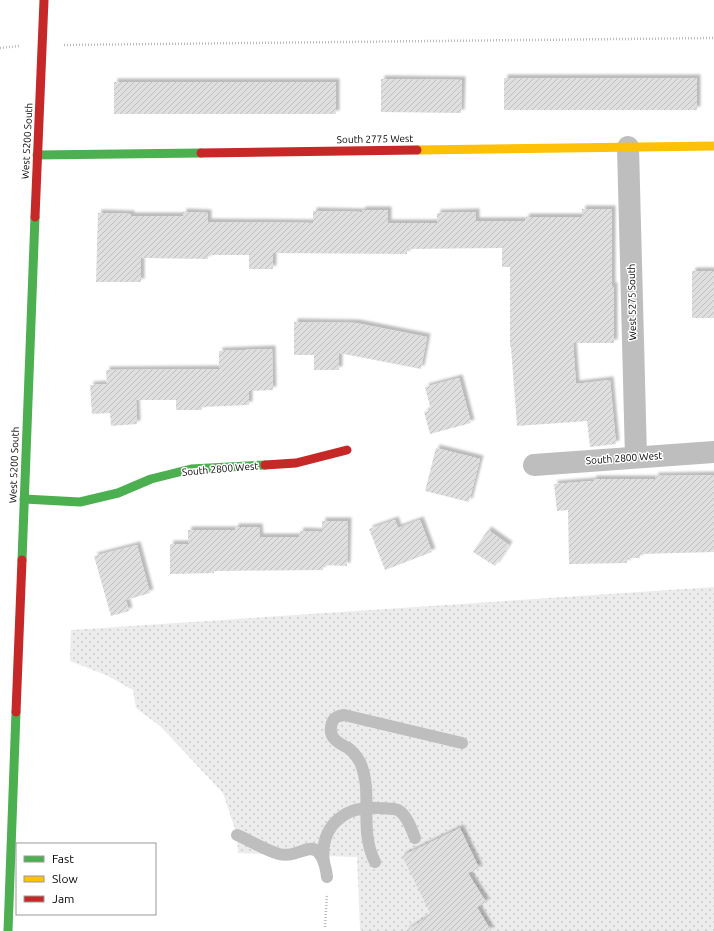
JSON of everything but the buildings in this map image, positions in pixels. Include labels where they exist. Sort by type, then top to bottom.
[{"type":"street","name":"West 5200 South","points":[[8,931],[5,849],[24,499],[44,0]]},
{"type":"street","name":"South 2775 West","points":[[37,155],[714,146]]},
{"type":"street","name":"West 5275 South","points":[[628,147],[636,457]]},
{"type":"street","name":"South 2800 West","points":[[24,499],[80,502],[118,492],[151,479],[191,469],[296,463],[347,450]]},
{"type":"street","name":"South 2800 West","points":[[534,465],[714,452]]},
{"type":"lane","points":[[375,862],[366,837],[365,783],[360,763],[354,753],[338,744],[332,736],[331,728],[334,719],[338,716],[344,715],[462,743]]},
{"type":"lane","points":[[327,877],[323,847],[330,827],[341,817],[366,808],[397,810],[404,815],[415,838]]},
{"type":"lane","points":[[237,835],[279,854],[291,854],[314,849],[318,852],[324,863]]},
{"type":"path","points":[[76,45],[714,38]]},
{"type":"path","points":[[0,48],[13,47]]},
{"type":"path","points":[[325,927],[327,877]]},
{"type":"shaded area","points":[[714,587],[714,931],[362,931],[360,929],[357,857],[238,853],[237,835],[223,793],[161,727],[136,708],[133,690],[106,675],[70,661],[71,630]]},
{"type":"traffic: fast","points":[[37,155],[201,153]]},
{"type":"traffic: fast","points":[[22,560],[35,217]]},
{"type":"traffic: fast","points":[[24,499],[80,502],[118,493],[151,479],[191,469],[265,465]]},
{"type":"traffic: fast","points":[[8,931],[16,712]]},
{"type":"traffic: slow","points":[[417,150],[714,146]]},
{"type":"traffic: jam","points":[[35,217],[44,0]]},
{"type":"traffic: jam","points":[[201,153],[417,150]]},
{"type":"traffic: jam","points":[[265,465],[296,463],[347,450]]},
{"type":"traffic: jam","points":[[16,712],[22,560]]}]
